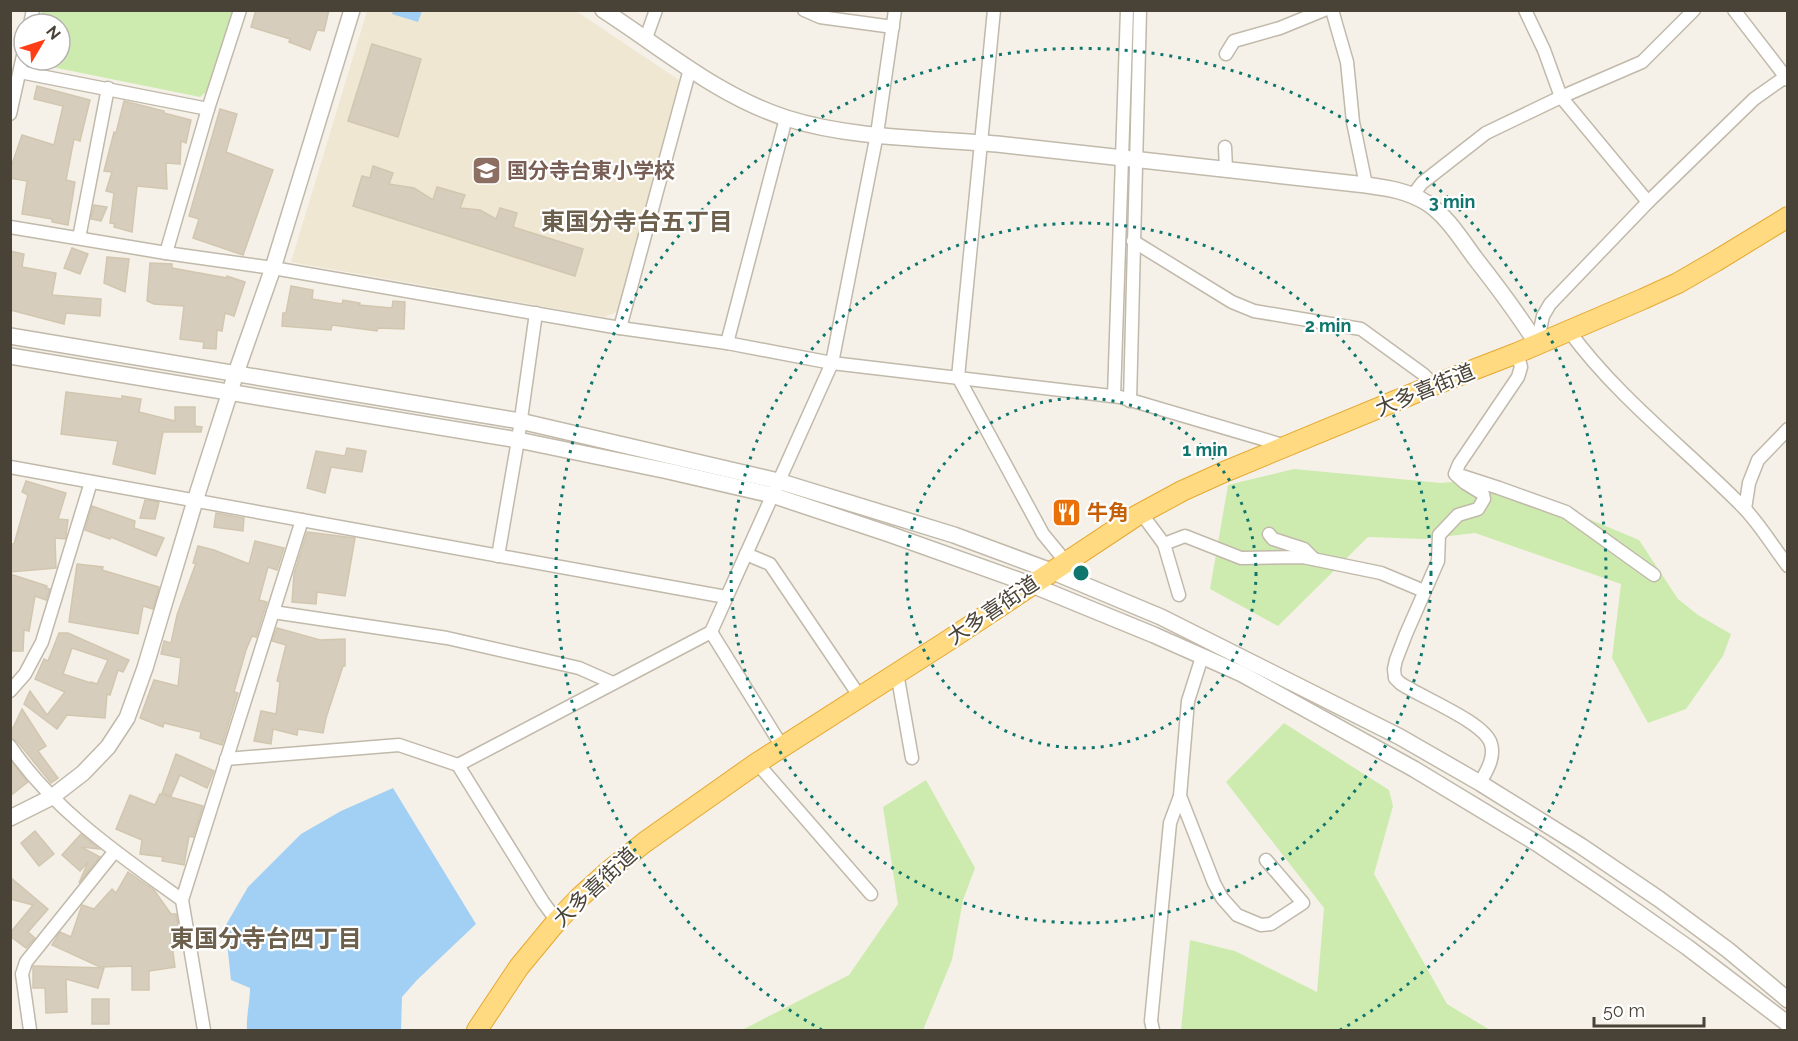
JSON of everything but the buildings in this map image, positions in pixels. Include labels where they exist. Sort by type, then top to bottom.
[{"type":"highway","name":"大多喜街道","points":[[477,1030],[519,967],[557,921],[602,877],[645,842],[757,763],[1141,513],[1204,481],[1517,353],[1678,283],[1788,216]]},
{"type":"street","points":[[166,253],[240,10]]},
{"type":"street","points":[[10,818],[52,797],[83,772],[108,747],[127,718],[145,668],[236,373],[273,268],[352,10]]},
{"type":"street","points":[[603,10],[736,98],[786,118],[844,131],[1129,158],[1366,185],[1395,189],[1413,195],[1430,205],[1452,227],[1523,321],[1537,344]]},
{"type":"street","points":[[646,38],[656,10]]},
{"type":"street","points":[[804,10],[820,17],[893,27]]},
{"type":"street","points":[[458,765],[711,632],[832,363],[877,134],[895,10]]},
{"type":"street","points":[[994,10],[958,377],[1059,566]]},
{"type":"street","points":[[1127,10],[1129,158],[1133,241],[1130,401]]},
{"type":"street","points":[[1114,396],[1140,10]]},
{"type":"street","points":[[1226,54],[1234,41],[1280,28],[1324,10]]},
{"type":"street","points":[[1332,10],[1347,62],[1353,123],[1366,185]]},
{"type":"street","points":[[1526,10],[1545,50],[1561,97],[1648,202]]},
{"type":"street","points":[[1413,195],[1422,183],[1486,133],[1642,62],[1694,10]]},
{"type":"street","points":[[1537,344],[1543,316],[1551,304],[1648,202],[1754,99],[1787,77],[1734,10]]},
{"type":"street","points":[[620,328],[690,69]]},
{"type":"street","points":[[10,114],[20,72],[208,109]]},
{"type":"street","points":[[79,238],[108,88]]},
{"type":"street","points":[[727,343],[786,118]]},
{"type":"street","points":[[1225,147],[1226,169]]},
{"type":"street","points":[[10,227],[273,268],[620,328],[727,343],[832,363],[1114,396],[1286,446]]},
{"type":"street","points":[[1133,241],[1232,303],[1254,311],[1361,329],[1423,374],[1434,385]]},
{"type":"street","points":[[498,556],[536,314]]},
{"type":"street","points":[[1569,331],[1581,348],[1632,403],[1745,509],[1788,566]]},
{"type":"street","points":[[10,336],[520,421],[778,481],[1059,566],[1400,736],[1480,783],[1575,842],[1659,899],[1728,950],[1788,1000]]},
{"type":"street","points":[[1455,474],[1459,464],[1518,377],[1521,367],[1517,353]]},
{"type":"street","points":[[10,356],[518,440],[668,471],[772,495],[1032,585],[1252,679],[1404,763],[1562,860],[1687,947],[1788,1024]]},
{"type":"street","points":[[1745,509],[1749,483],[1758,460],[1788,429]]},
{"type":"street","points":[[10,467],[726,597]]},
{"type":"street","points":[[1455,474],[1566,512],[1654,575]]},
{"type":"street","points":[[1455,474],[1483,494],[1484,499],[1478,509],[1458,515],[1439,535],[1438,561],[1394,669],[1395,678],[1408,689],[1482,729],[1488,736],[1492,745],[1492,756],[1490,765],[1480,783]]},
{"type":"street","points":[[10,691],[25,674],[42,642],[91,482]]},
{"type":"street","points":[[1141,513],[1164,544],[1179,595]]},
{"type":"street","points":[[204,1030],[182,900],[302,520]]},
{"type":"street","points":[[1269,534],[1273,539],[1304,549],[1315,560]]},
{"type":"street","points":[[1164,544],[1185,536],[1241,558],[1303,557],[1381,573],[1424,591]]},
{"type":"street","points":[[746,554],[770,564],[860,697]]},
{"type":"street","points":[[273,612],[447,638],[579,668],[613,683]]},
{"type":"street","points":[[711,632],[783,748]]},
{"type":"street","points":[[1153,1030],[1151,1021],[1170,823],[1180,796],[1188,701],[1202,657]]},
{"type":"street","points":[[897,673],[912,758]]},
{"type":"street","points":[[226,759],[399,745],[458,765],[557,921]]},
{"type":"street","points":[[10,746],[52,797],[115,851],[182,900]]},
{"type":"street","points":[[757,763],[871,894]]},
{"type":"street","points":[[1180,796],[1222,898],[1237,915],[1261,925],[1271,924],[1303,903],[1266,860]]},
{"type":"street","points":[[1562,860],[1575,842]]},
{"type":"street","points":[[30,1030],[22,974],[26,962],[115,851]]},
{"type":"shaded area","name":"国分寺台東小学校","points":[[367,11],[576,11],[679,80],[617,312],[604,317],[291,262]]},
{"type":"green space","points":[[42,10],[233,11],[206,92],[200,97],[72,71],[72,12],[42,12]]},
{"type":"green space","points":[[1294,469],[1441,483],[1491,478],[1639,540],[1678,599],[1698,615],[1731,634],[1723,656],[1686,709],[1648,723],[1612,658],[1621,584],[1475,533],[1424,539],[1368,537],[1278,626],[1210,589],[1228,485]]},
{"type":"green space","points":[[1284,723],[1389,790],[1393,806],[1374,874],[1447,1004],[1490,1030],[1181,1030],[1190,940],[1235,951],[1317,992],[1324,908],[1226,782]]},
{"type":"green space","points":[[926,780],[975,868],[963,900],[952,960],[923,1030],[742,1030],[849,975],[898,904],[883,807]]},
{"type":"water","points":[[393,10],[422,11],[418,22],[392,14]]},
{"type":"water","points":[[393,788],[476,924],[402,997],[401,1030],[247,1030],[250,988],[231,980],[227,943],[223,930],[248,887],[301,834],[341,811]]},
{"type":"place","name":"国分寺台東小学校","points":[[486,171]]},
{"type":"place","name":"牛角","points":[[1066,513]]},
{"type":"district","name":"東国分寺台五丁目","points":[[637,222]]},
{"type":"district","name":"東国分寺台四丁目","points":[[266,939]]}]
